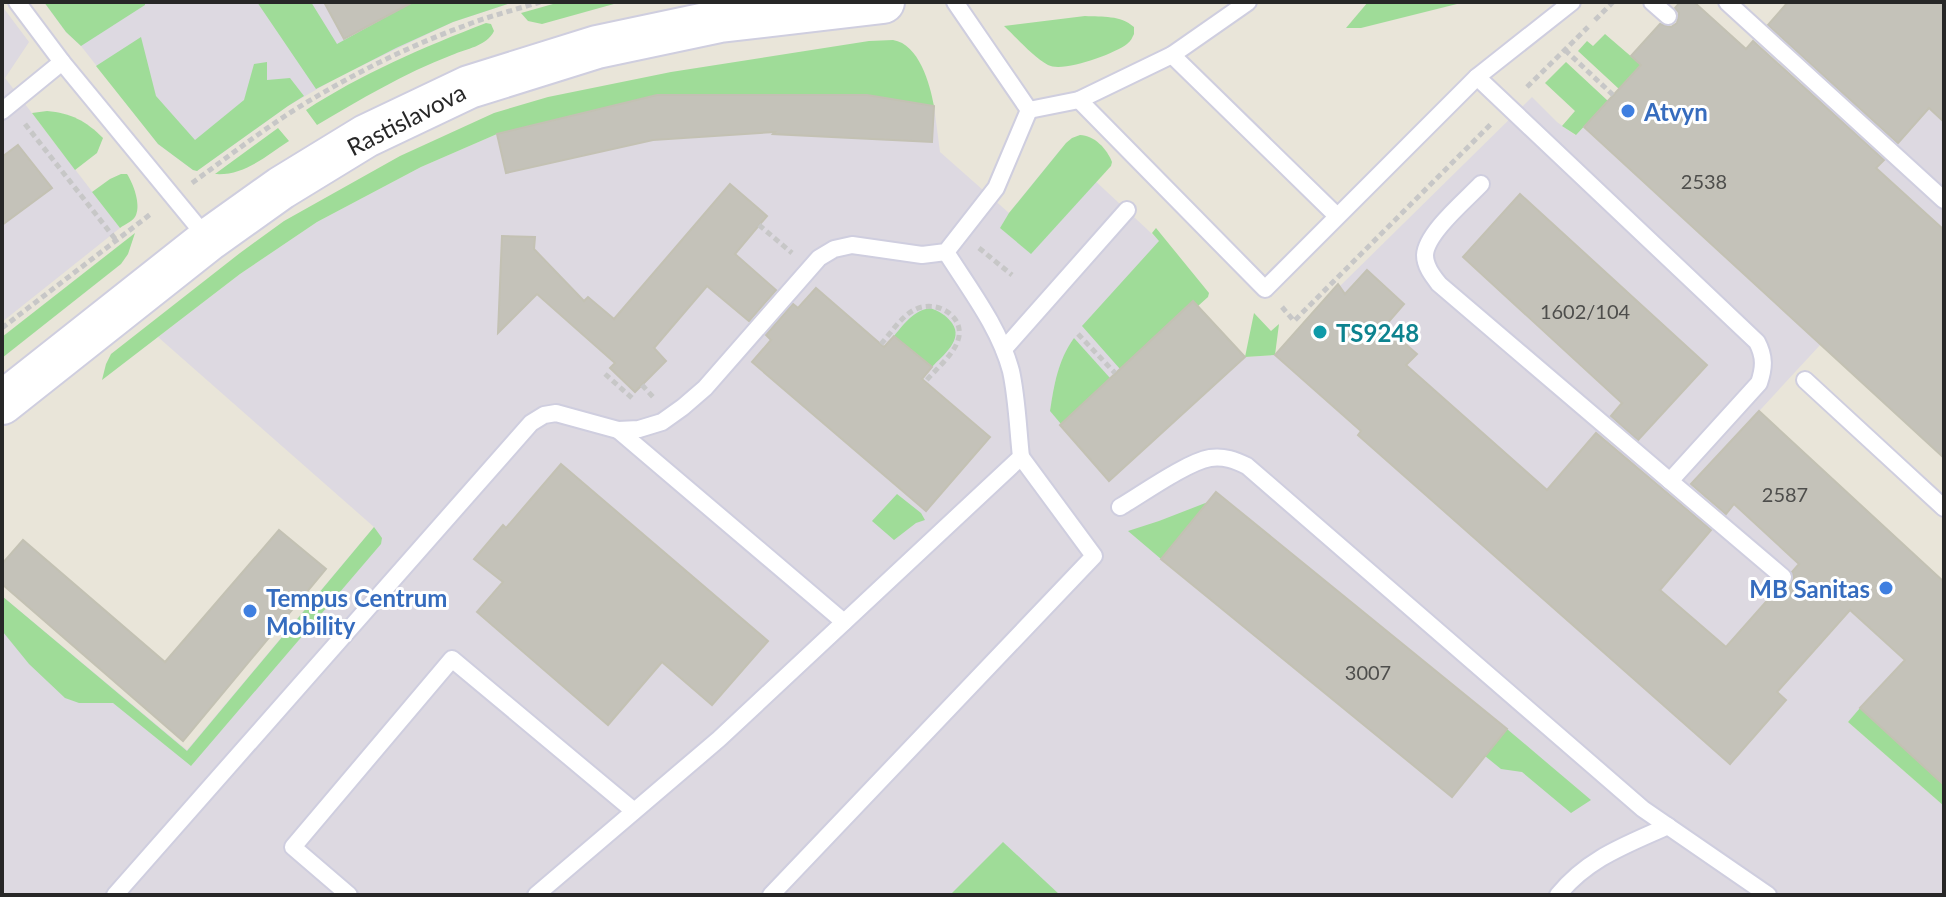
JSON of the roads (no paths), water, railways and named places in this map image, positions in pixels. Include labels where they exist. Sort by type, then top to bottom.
[{"type":"street","name":"Rastislavova","points":[[2,403],[208,240],[281,188],[366,136],[469,87],[597,47],[720,21],[883,2]]},
{"type":"lane","points":[[17,2],[62,62],[208,240]]},
{"type":"lane","points":[[955,2],[1029,110]]},
{"type":"lane","points":[[1029,110],[1079,100],[1172,55],[1248,2]]},
{"type":"lane","points":[[1079,100],[1265,289],[1477,77],[1572,2]]},
{"type":"lane","points":[[1652,2],[1668,16]]},
{"type":"lane","points":[[1727,2],[1944,200]]},
{"type":"lane","points":[[1172,55],[1337,216]]},
{"type":"lane","points":[[6,108],[62,62]]},
{"type":"lane","points":[[1477,77],[1757,342],[1763,353],[1764,369],[1759,383],[1670,481]]},
{"type":"lane","points":[[115,895],[531,423],[544,415],[556,413],[618,430],[639,429],[662,422],[705,388],[819,258],[834,249],[852,245],[922,255],[946,252],[996,188],[1029,110]]},
{"type":"lane","points":[[1481,184],[1427,245],[1425,257],[1429,272],[1439,284],[1783,577]]},
{"type":"lane","points":[[1004,349],[1127,210]]},
{"type":"lane","points":[[771,895],[1094,556],[1021,457],[1011,374],[1004,349],[984,310],[946,252]]},
{"type":"lane","points":[[1805,380],[1944,508]]},
{"type":"lane","points":[[618,430],[844,622]]},
{"type":"lane","points":[[536,895],[719,739],[1021,457]]},
{"type":"lane","points":[[1120,507],[1182,470],[1210,458],[1230,458],[1247,466],[1643,809],[1768,895]]},
{"type":"lane","points":[[349,895],[293,847],[452,659],[634,811]]},
{"type":"lane","points":[[1558,895],[1581,871],[1604,854],[1668,826]]},
{"type":"place","name":"Atvyn","points":[[1628,111]]},
{"type":"place","name":"TS9248","points":[[1320,332]]},
{"type":"place","name":"MB Sanitas","points":[[1886,588]]},
{"type":"place","name":"Tempus Centrum Mobility","points":[[250,611]]}]
